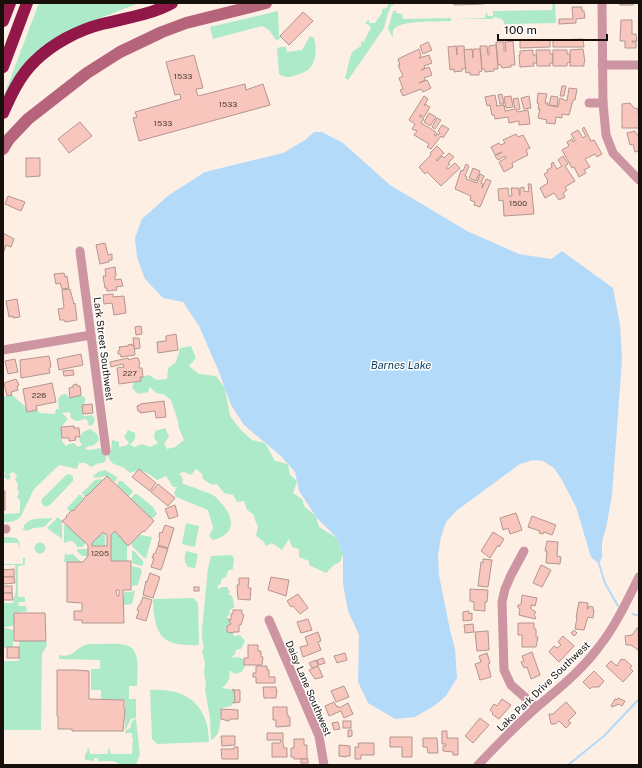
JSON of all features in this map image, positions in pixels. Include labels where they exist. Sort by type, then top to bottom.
[{"type":"highway","points":[[3,21],[10,3]]},
{"type":"highway","points":[[3,67],[27,3]]},
{"type":"highway","points":[[3,113],[22,78],[35,61],[50,49],[84,30],[151,11],[172,3]]},
{"type":"street","points":[[3,149],[9,139],[28,119],[87,73],[120,52],[162,32],[186,23],[266,3]]},
{"type":"street","points":[[602,3],[603,103],[606,135],[608,144],[620,162],[639,180]]},
{"type":"street","points":[[602,65],[639,65]]},
{"type":"street","points":[[589,103],[603,103]]},
{"type":"street","name":"Lark Street Southwest","points":[[80,251],[106,451]]},
{"type":"street","points":[[3,350],[91,335]]},
{"type":"street","points":[[524,551],[511,575],[502,602],[504,670],[511,685],[536,708]]},
{"type":"street","name":"Lake Park Drive Southwest","points":[[478,765],[536,708],[555,693],[598,649],[612,628],[639,577]]},
{"type":"street","name":"Daisy Lane Southwest","points":[[269,620],[319,736],[324,765]]},
{"type":"green space","points":[[39,3],[139,3],[80,26],[3,98]]},
{"type":"green space","points":[[389,3],[393,3],[394,5],[391,6],[384,28],[348,80],[345,78],[352,52],[361,46],[361,41],[364,42],[371,28],[368,24],[365,24],[369,19],[369,23],[375,23],[382,13],[382,9],[387,8]]},
{"type":"green space","points":[[553,3],[555,3],[556,23],[505,24],[502,19],[493,17],[493,19],[454,19],[485,18],[486,12],[488,16],[493,16],[493,11],[552,10]]},
{"type":"green space","points":[[396,10],[396,13],[402,14],[403,19],[451,18],[451,21],[404,24],[394,29],[393,38],[388,29],[393,11]]},
{"type":"green space","points":[[278,11],[279,36],[282,38],[276,40],[269,30],[262,26],[213,39],[210,27]]},
{"type":"green space","points":[[310,36],[314,38],[316,46],[315,59],[311,67],[308,70],[292,77],[285,77],[279,74],[277,48],[286,47],[287,52],[302,50]]},
{"type":"green space","points":[[191,346],[196,358],[189,366],[199,374],[216,376],[225,388],[230,416],[240,429],[252,440],[265,443],[275,461],[288,464],[290,475],[297,481],[293,493],[302,499],[304,506],[316,516],[319,527],[337,538],[343,555],[340,562],[334,565],[326,573],[309,565],[309,561],[299,557],[299,549],[292,547],[289,539],[282,550],[272,543],[266,546],[263,541],[256,536],[258,526],[254,515],[247,510],[244,501],[237,502],[233,495],[224,493],[217,484],[212,485],[203,479],[202,474],[196,469],[191,475],[184,472],[179,473],[183,479],[182,483],[216,497],[226,510],[231,521],[231,526],[229,531],[220,538],[213,540],[209,536],[213,528],[208,510],[176,497],[174,493],[177,487],[173,487],[166,476],[157,480],[148,473],[141,471],[130,473],[124,468],[112,463],[107,455],[111,451],[112,440],[119,442],[119,447],[129,443],[124,437],[128,430],[135,433],[135,439],[130,445],[135,447],[142,444],[150,447],[158,443],[154,438],[155,431],[165,428],[169,437],[164,443],[167,449],[175,447],[184,440],[171,400],[163,394],[156,393],[150,387],[148,392],[138,394],[132,388],[134,382],[140,381],[140,377],[149,375],[157,380],[167,379],[168,368],[176,362],[180,348]]},
{"type":"green space","points":[[66,394],[70,398],[81,395],[85,398],[85,402],[82,406],[82,414],[84,416],[92,415],[95,419],[93,425],[89,426],[88,421],[84,418],[83,420],[76,421],[71,418],[70,412],[62,413],[68,419],[61,427],[62,441],[66,446],[74,443],[78,447],[82,445],[79,440],[83,432],[90,429],[97,434],[99,440],[94,445],[85,449],[90,450],[100,448],[106,454],[106,460],[103,463],[99,463],[91,467],[86,463],[79,463],[77,469],[59,465],[34,489],[21,516],[13,521],[3,522],[3,514],[20,513],[20,500],[17,497],[19,492],[17,489],[18,484],[15,480],[17,475],[13,472],[9,474],[11,477],[8,480],[4,477],[5,472],[3,471],[3,397],[12,395],[26,407],[27,412],[37,410],[40,413],[55,414],[56,409],[59,409],[58,399],[61,395]]},
{"type":"green space","points":[[105,470],[117,477],[115,482],[107,476],[94,478],[93,476],[98,472]]},
{"type":"green space","points":[[70,474],[73,477],[73,481],[50,505],[46,507],[43,505],[41,502],[42,499],[66,475]]},
{"type":"green space","points":[[95,480],[103,480],[87,496],[84,496],[82,493]]},
{"type":"green space","points":[[119,481],[122,481],[132,490],[133,492],[129,496],[127,496],[118,487],[117,484]]},
{"type":"green space","points":[[135,494],[153,507],[157,514],[152,519],[130,499]]},
{"type":"green space","points":[[79,495],[81,495],[84,499],[73,511],[69,511],[67,508]]},
{"type":"green space","points":[[58,517],[62,521],[62,539],[47,528]]},
{"type":"green space","points":[[39,518],[53,518],[44,527],[26,531],[23,529],[27,522],[31,520]]},
{"type":"green space","points":[[186,523],[199,526],[195,547],[182,544]]},
{"type":"green space","points":[[66,524],[86,543],[82,547],[77,547],[72,541],[64,542],[64,526]]},
{"type":"green space","points":[[115,531],[127,544],[126,561],[111,561],[111,535]]},
{"type":"green space","points":[[103,532],[105,534],[105,546],[92,546],[92,543]]},
{"type":"green space","points":[[140,535],[152,537],[146,558],[144,558],[132,546],[131,543]]},
{"type":"green space","points":[[3,537],[12,537],[17,539],[20,544],[20,548],[18,543],[3,543]]},
{"type":"green space","points":[[38,543],[42,543],[44,544],[44,552],[38,553],[35,550],[35,546]]},
{"type":"green space","points":[[77,549],[88,549],[88,556],[82,556]]},
{"type":"green space","points":[[132,551],[134,551],[143,561],[143,565],[141,566],[132,563]]},
{"type":"green space","points":[[186,551],[198,554],[195,568],[188,567],[185,559]]},
{"type":"green space","points":[[65,553],[68,555],[73,554],[81,562],[64,562]]},
{"type":"green space","points":[[232,555],[234,559],[233,569],[228,571],[226,577],[221,580],[221,583],[217,587],[219,589],[222,587],[227,587],[230,592],[228,594],[232,596],[234,608],[229,610],[230,613],[227,617],[231,624],[226,627],[227,632],[232,632],[234,636],[240,635],[245,641],[241,649],[236,650],[235,654],[231,658],[239,657],[244,660],[245,667],[241,672],[235,674],[229,670],[230,675],[226,684],[222,688],[234,690],[235,700],[231,706],[221,708],[219,731],[215,738],[211,740],[210,718],[205,690],[205,662],[202,652],[204,647],[202,629],[208,568],[211,556]]},
{"type":"green space","points":[[23,558],[25,558],[25,565],[18,566],[18,597],[25,597],[25,602],[19,602],[18,606],[26,606],[27,611],[14,613],[14,625],[4,627],[3,603],[13,603],[16,590],[15,565],[3,564],[23,564]]},
{"type":"green space","points":[[132,566],[142,570],[138,585],[132,586]]},
{"type":"green space","points":[[135,590],[132,604],[123,604],[125,592]]},
{"type":"green space","points":[[193,598],[198,603],[199,645],[176,644],[168,641],[162,636],[155,622],[153,599]]},
{"type":"green space","points":[[4,628],[14,630],[13,647],[3,648]]},
{"type":"green space","points":[[19,641],[46,641],[47,645],[42,654],[41,730],[4,730],[4,661],[19,661]]},
{"type":"green space","points":[[89,644],[123,644],[130,647],[134,651],[137,659],[138,670],[137,686],[129,686],[129,699],[136,699],[136,718],[131,719],[125,730],[125,700],[101,699],[101,690],[91,690],[91,669],[100,668],[100,660],[59,659],[59,655],[64,656],[72,654],[81,647]]},
{"type":"green space","points":[[150,690],[174,692],[193,701],[199,708],[204,718],[208,729],[209,742],[157,744],[152,739]]},
{"type":"green space","points":[[136,719],[140,756],[136,764],[122,765],[113,761],[98,761],[98,758],[94,758],[94,761],[85,760],[85,754],[88,751],[86,750],[89,748],[90,754],[108,754],[109,748],[111,754],[132,754],[132,733],[125,733],[125,731],[130,728],[132,721]]},
{"type":"water","name":"Barnes Lake","points":[[314,132],[322,132],[343,143],[390,185],[467,231],[519,254],[551,259],[562,251],[613,288],[620,324],[622,360],[612,495],[602,542],[602,557],[599,564],[591,557],[576,507],[562,480],[554,468],[543,461],[533,460],[520,464],[456,511],[446,522],[441,537],[438,555],[439,575],[455,649],[457,678],[446,696],[434,706],[415,717],[395,719],[368,703],[358,682],[359,635],[348,611],[343,584],[343,555],[337,538],[317,518],[299,491],[295,472],[281,456],[244,425],[231,405],[219,372],[199,326],[183,302],[163,298],[145,279],[137,257],[135,238],[142,219],[169,195],[205,172],[283,153],[305,140]]},
{"type":"building","points":[[451,3],[484,3],[484,4],[454,5]]},
{"type":"building","points":[[620,3],[633,3],[633,5],[620,5]]},
{"type":"building","points":[[572,7],[582,7],[585,18],[576,19],[576,23],[559,24],[559,19],[573,19]]},
{"type":"building","points":[[303,12],[313,21],[289,45],[280,36]]},
{"type":"building","points":[[621,20],[632,20],[632,34],[636,34],[637,41],[632,42],[636,42],[636,48],[625,48],[625,41],[620,41]]},
{"type":"building","points":[[583,39],[584,47],[553,47],[553,40]]},
{"type":"building","points":[[520,40],[550,40],[550,47],[520,48]]},
{"type":"building","points":[[513,41],[515,65],[502,68],[501,65],[498,65],[496,42],[504,42],[504,51],[506,51],[505,42]]},
{"type":"building","points":[[428,42],[432,50],[423,54],[420,46]]},
{"type":"building","points":[[496,45],[498,69],[485,72],[485,69],[482,69],[480,46],[487,46],[489,55],[489,46]]},
{"type":"building","points":[[456,46],[457,55],[457,46],[464,46],[466,68],[462,69],[462,71],[454,72],[454,69],[450,70],[448,47]]},
{"type":"building","points":[[419,49],[421,56],[419,58],[429,55],[432,63],[424,66],[425,68],[421,70],[429,67],[432,75],[424,78],[425,80],[419,83],[427,80],[431,88],[423,92],[421,89],[403,96],[400,90],[403,89],[399,78],[403,76],[398,65],[400,65],[398,59]]},
{"type":"building","points":[[472,49],[473,58],[473,49],[480,49],[482,71],[479,72],[479,75],[470,75],[470,72],[466,73],[464,50]]},
{"type":"building","points":[[583,49],[585,62],[584,66],[570,66],[570,50]]},
{"type":"building","points":[[533,50],[533,55],[537,55],[537,63],[533,63],[534,66],[520,67],[520,51]]},
{"type":"building","points":[[536,50],[550,50],[550,54],[553,54],[553,63],[550,63],[550,66],[537,66]]},
{"type":"building","points":[[553,50],[567,50],[567,54],[570,54],[570,62],[567,63],[567,66],[553,66]]},
{"type":"building","points":[[194,55],[203,88],[196,89],[198,96],[245,84],[246,90],[263,84],[270,105],[139,141],[133,118],[137,117],[135,112],[181,99],[180,94],[175,95],[166,62]]},
{"type":"building","points":[[562,86],[566,86],[564,96],[560,96]]},
{"type":"building","points":[[569,88],[577,89],[575,100],[573,100],[569,115],[562,114],[562,118],[556,117],[555,124],[546,123],[547,120],[538,118],[540,109],[538,109],[539,104],[537,103],[538,93],[547,94],[545,103],[548,103],[547,105],[558,107],[560,98],[567,101]]},
{"type":"building","points":[[502,94],[504,104],[500,104],[498,95]]},
{"type":"building","points":[[495,95],[496,106],[504,105],[505,111],[515,109],[513,99],[518,98],[520,109],[516,110],[517,112],[528,110],[530,124],[519,125],[519,121],[509,123],[508,117],[495,119],[494,115],[492,115],[490,105],[487,106],[485,97]]},
{"type":"building","points":[[424,96],[428,99],[425,104],[430,107],[424,117],[419,116],[424,119],[421,123],[436,132],[434,135],[436,136],[437,133],[439,135],[440,133],[438,131],[442,125],[449,129],[443,138],[441,136],[431,149],[427,147],[429,144],[414,135],[417,131],[412,129],[415,124],[409,120]]},
{"type":"building","points":[[511,96],[513,107],[506,108],[504,97]]},
{"type":"building","points":[[529,96],[531,108],[524,109],[521,98]]},
{"type":"building","points":[[551,96],[558,97],[557,106],[549,105]]},
{"type":"building","points":[[630,103],[634,108],[638,109],[639,128],[622,128],[622,104]]},
{"type":"building","points":[[429,113],[436,117],[430,126],[424,122]]},
{"type":"building","points":[[437,118],[441,120],[435,129],[432,127]]},
{"type":"building","points":[[80,122],[92,136],[69,153],[58,139]]},
{"type":"building","points":[[584,127],[591,141],[594,140],[602,154],[597,157],[595,154],[585,159],[590,167],[584,170],[586,173],[579,177],[562,150],[569,146],[567,142],[572,139],[573,142],[575,141],[571,134],[578,130],[583,138],[586,136],[582,129]]},
{"type":"building","points":[[635,131],[637,135],[639,135],[639,151],[635,152],[633,144],[630,145],[627,133]]},
{"type":"building","points":[[516,134],[518,137],[523,135],[530,148],[526,150],[528,155],[512,163],[513,167],[504,172],[499,162],[506,158],[505,156],[498,160],[495,156],[502,152],[495,155],[491,147],[499,143],[501,145],[505,143],[503,140]]},
{"type":"building","points":[[437,146],[444,153],[436,160],[437,161],[442,156],[444,158],[449,153],[454,157],[448,163],[450,164],[446,168],[448,169],[455,163],[460,168],[441,186],[427,172],[425,174],[419,167],[431,155],[430,153]]},
{"type":"building","points":[[563,156],[568,164],[565,166],[575,181],[565,187],[567,190],[563,193],[565,197],[559,200],[554,193],[545,198],[540,188],[548,183],[544,174],[552,167],[551,164],[553,162],[557,169],[562,166],[558,160]]},
{"type":"building","points":[[26,158],[40,158],[40,176],[26,177]]},
{"type":"building","points":[[466,164],[469,166],[465,176],[467,177],[466,179],[477,183],[480,174],[484,176],[481,183],[483,184],[482,188],[486,179],[491,181],[480,207],[474,205],[475,202],[470,200],[471,196],[455,189],[461,170],[463,171]]},
{"type":"building","points":[[473,168],[480,171],[476,181],[469,178]]},
{"type":"building","points":[[528,184],[531,184],[534,214],[504,216],[503,200],[499,201],[498,189],[508,188],[509,196],[512,196],[511,188],[519,188],[520,195],[520,188],[524,187],[524,191],[529,192]]},
{"type":"building","points":[[8,196],[25,202],[21,211],[5,204]]},
{"type":"building","points":[[3,233],[14,239],[11,247],[6,245],[4,251],[3,251]]},
{"type":"building","points":[[105,243],[108,255],[112,254],[112,260],[100,264],[96,245]]},
{"type":"building","points":[[115,267],[115,280],[121,279],[123,286],[116,287],[117,290],[107,291],[103,276],[106,276],[105,269]]},
{"type":"building","points":[[64,273],[65,277],[67,276],[69,288],[62,289],[60,283],[56,284],[54,274]]},
{"type":"building","points":[[70,289],[74,304],[75,303],[77,320],[65,322],[64,320],[60,320],[58,309],[64,308],[62,290]]},
{"type":"building","points":[[113,294],[113,297],[124,296],[126,313],[114,315],[112,303],[104,304],[103,295]]},
{"type":"building","points":[[17,299],[20,317],[9,317],[6,301]]},
{"type":"building","points":[[141,326],[142,334],[136,335],[135,327]]},
{"type":"building","points":[[176,334],[178,350],[158,353],[157,342],[166,341],[166,336]]},
{"type":"building","points":[[133,338],[139,338],[140,348],[134,349]]},
{"type":"building","points":[[132,344],[132,346],[134,345],[135,355],[121,357],[120,354],[118,354],[118,351],[120,350],[119,347]]},
{"type":"building","points":[[81,354],[83,365],[59,370],[57,359]]},
{"type":"building","points":[[49,356],[51,367],[49,368],[50,373],[21,378],[20,360]]},
{"type":"building","points":[[128,358],[129,360],[138,358],[140,364],[139,368],[142,368],[143,377],[140,377],[141,381],[119,384],[117,368],[124,367],[123,364],[111,367],[110,362]]},
{"type":"building","points":[[15,359],[18,372],[8,374],[5,361]]},
{"type":"building","points":[[73,370],[74,375],[64,376],[63,371]]},
{"type":"building","points":[[16,379],[19,385],[17,386],[18,390],[11,392],[12,395],[7,396],[4,383]]},
{"type":"building","points":[[52,383],[56,402],[36,406],[37,410],[27,412],[23,389]]},
{"type":"building","points":[[77,384],[77,386],[80,386],[81,395],[70,398],[69,388]]},
{"type":"building","points":[[164,401],[166,417],[156,418],[155,411],[140,413],[140,411],[138,411],[137,406],[140,404]]},
{"type":"building","points":[[92,404],[93,413],[83,414],[82,405]]},
{"type":"building","points":[[74,426],[74,428],[79,428],[80,437],[75,437],[76,440],[69,441],[69,438],[62,438],[61,427]]},
{"type":"building","points":[[139,469],[156,483],[150,491],[132,477]]},
{"type":"building","points":[[107,476],[154,521],[128,546],[115,531],[111,535],[111,561],[131,561],[131,590],[123,590],[124,623],[82,623],[82,620],[74,620],[74,611],[82,611],[82,603],[67,602],[67,562],[83,562],[88,556],[88,545],[62,521]],"holes":[[[103,532],[107,535],[107,546],[92,546],[92,543]],[[116,590],[119,590],[119,596],[117,596]]]},
{"type":"building","points":[[158,484],[175,498],[168,506],[151,492]]},
{"type":"building","points":[[3,491],[5,491],[5,510],[3,510]]},
{"type":"building","points":[[175,505],[178,516],[169,519],[165,509]]},
{"type":"building","points":[[516,513],[522,530],[510,534],[508,528],[503,530],[500,518]]},
{"type":"building","points":[[532,516],[556,525],[552,535],[544,532],[543,534],[539,533],[540,531],[528,527]]},
{"type":"building","points":[[165,525],[174,528],[168,548],[158,545],[160,532],[162,533]]},
{"type":"building","points":[[493,532],[504,539],[499,547],[498,545],[490,558],[481,551]]},
{"type":"building","points":[[547,541],[558,542],[557,556],[561,557],[560,564],[546,563],[547,551],[545,551]]},
{"type":"building","points":[[158,546],[168,549],[161,570],[151,567],[154,558],[152,558]]},
{"type":"building","points":[[483,559],[492,560],[488,587],[478,586],[481,562],[483,563]]},
{"type":"building","points":[[541,565],[551,570],[542,587],[533,583]]},
{"type":"building","points":[[14,569],[14,577],[3,577],[3,570]]},
{"type":"building","points":[[150,573],[160,577],[153,598],[143,595],[146,581],[147,582]]},
{"type":"building","points":[[3,577],[14,577],[15,583],[3,584]]},
{"type":"building","points":[[271,577],[289,580],[286,596],[268,590]]},
{"type":"building","points":[[239,578],[249,578],[248,588],[251,588],[250,600],[238,599],[237,585],[239,585]]},
{"type":"building","points":[[3,586],[12,586],[12,593],[3,593]]},
{"type":"building","points":[[194,587],[199,587],[199,591],[194,591]]},
{"type":"building","points":[[470,589],[488,590],[487,602],[485,602],[485,611],[474,610],[474,602],[470,601]]},
{"type":"building","points":[[3,593],[12,593],[13,600],[3,600]]},
{"type":"building","points":[[298,594],[308,608],[300,614],[293,606],[291,607],[287,601]]},
{"type":"building","points":[[522,595],[537,598],[535,606],[531,605],[531,609],[536,612],[534,615],[536,618],[535,619],[519,615],[520,609],[518,608],[518,605],[521,605]]},
{"type":"building","points":[[143,597],[152,600],[146,621],[136,618],[139,611],[137,610]]},
{"type":"building","points":[[579,602],[588,603],[587,609],[589,606],[593,607],[594,610],[593,618],[588,617],[584,630],[575,629]]},
{"type":"building","points":[[233,610],[242,610],[242,614],[244,615],[241,625],[239,625],[239,632],[233,633],[227,632],[227,626],[231,624],[228,619],[231,620]]},
{"type":"building","points":[[469,611],[469,614],[472,613],[472,620],[463,621],[463,612]]},
{"type":"building","points":[[14,613],[45,613],[46,641],[14,641]]},
{"type":"building","points":[[308,619],[312,630],[301,633],[297,622]]},
{"type":"building","points":[[518,623],[534,623],[536,637],[538,637],[536,647],[522,647],[522,635],[518,635]]},
{"type":"building","points":[[473,624],[474,632],[465,633],[464,625]]},
{"type":"building","points":[[638,627],[638,650],[631,645],[626,645],[625,636],[632,635]]},
{"type":"building","points":[[574,630],[577,633],[574,636],[571,633]]},
{"type":"building","points":[[488,631],[489,650],[477,651],[475,632]]},
{"type":"building","points":[[318,632],[321,641],[318,642],[321,650],[303,657],[300,647],[308,645],[305,637]]},
{"type":"building","points":[[563,636],[574,646],[559,662],[549,652],[554,646],[557,648],[561,645],[558,642]]},
{"type":"building","points":[[248,645],[258,645],[258,651],[261,651],[261,657],[263,657],[262,665],[244,665],[244,658],[248,658]]},
{"type":"building","points":[[7,647],[19,647],[19,658],[7,658]]},
{"type":"building","points":[[532,652],[540,675],[531,679],[527,667],[524,668],[521,662],[524,661],[522,656]]},
{"type":"building","points":[[345,653],[347,660],[337,663],[334,656]]},
{"type":"building","points":[[487,653],[490,663],[488,664],[491,677],[480,680],[475,664],[481,662],[479,656]]},
{"type":"building","points":[[323,658],[325,663],[319,665],[317,660]]},
{"type":"building","points":[[621,659],[624,659],[632,666],[630,668],[633,671],[623,682],[606,666],[611,661],[617,666]]},
{"type":"building","points":[[316,660],[318,666],[312,668],[309,663]]},
{"type":"building","points":[[256,666],[267,666],[267,670],[269,670],[269,677],[275,677],[275,683],[256,683],[256,677],[253,677],[253,673],[256,673]]},
{"type":"building","points":[[318,666],[323,677],[315,679],[309,670]]},
{"type":"building","points":[[57,670],[89,671],[89,699],[124,700],[125,709],[123,731],[72,731],[72,729],[58,729]]},
{"type":"building","points":[[594,671],[604,681],[599,687],[592,687],[590,689],[583,682]]},
{"type":"building","points":[[344,686],[349,697],[336,702],[331,691]]},
{"type":"building","points":[[263,687],[276,687],[276,698],[264,698]]},
{"type":"building","points":[[234,690],[240,690],[240,702],[233,703],[235,700]]},
{"type":"building","points":[[618,698],[625,701],[622,706],[619,704],[612,707],[611,706],[615,699],[617,700]]},
{"type":"building","points":[[502,699],[511,705],[499,719],[492,714],[493,713],[490,710],[494,704],[497,706]]},
{"type":"building","points":[[334,702],[339,708],[348,703],[353,714],[344,718],[341,711],[329,716],[325,706]]},
{"type":"building","points":[[566,702],[576,713],[568,721],[571,723],[566,728],[559,721],[555,724],[551,724],[549,714],[553,714]]},
{"type":"building","points":[[273,707],[287,707],[287,714],[288,717],[290,717],[290,726],[276,727],[276,720],[273,720]]},
{"type":"building","points":[[221,709],[238,710],[238,719],[230,719],[229,721],[221,719]]},
{"type":"building","points":[[480,718],[489,725],[473,743],[465,736]]},
{"type":"building","points":[[343,721],[351,721],[351,728],[343,728]]},
{"type":"building","points":[[338,722],[340,729],[334,730],[332,723]]},
{"type":"building","points":[[348,730],[352,730],[352,736],[348,737]]},
{"type":"building","points":[[442,731],[447,731],[447,738],[458,738],[458,755],[453,755],[453,752],[443,751],[443,746],[446,746],[446,744],[442,744]]},
{"type":"building","points":[[267,733],[283,733],[283,744],[284,748],[287,748],[287,757],[272,757],[272,743],[280,743],[281,740],[267,740]]},
{"type":"building","points":[[221,736],[235,736],[235,745],[222,746]]},
{"type":"building","points":[[390,737],[412,737],[412,757],[402,757],[402,747],[390,747]]},
{"type":"building","points":[[423,738],[437,738],[438,753],[428,753],[427,747],[423,747]]},
{"type":"building","points":[[294,739],[304,739],[304,745],[307,745],[307,759],[294,759],[294,757],[291,757],[291,748],[294,748]]},
{"type":"building","points":[[358,743],[374,743],[374,755],[361,755],[361,759],[355,759],[355,747],[359,747]]},
{"type":"building","points":[[339,745],[350,746],[350,756],[339,756]]},
{"type":"building","points":[[234,747],[238,747],[238,759],[222,759],[221,749],[234,749]]},
{"type":"building","points":[[301,759],[308,759],[308,763],[301,763]]},
{"type":"waterway","points":[[599,564],[605,583],[618,606]]},
{"type":"waterway","points":[[633,614],[639,616]]},
{"type":"waterway","points":[[568,765],[604,736],[639,699]]}]
